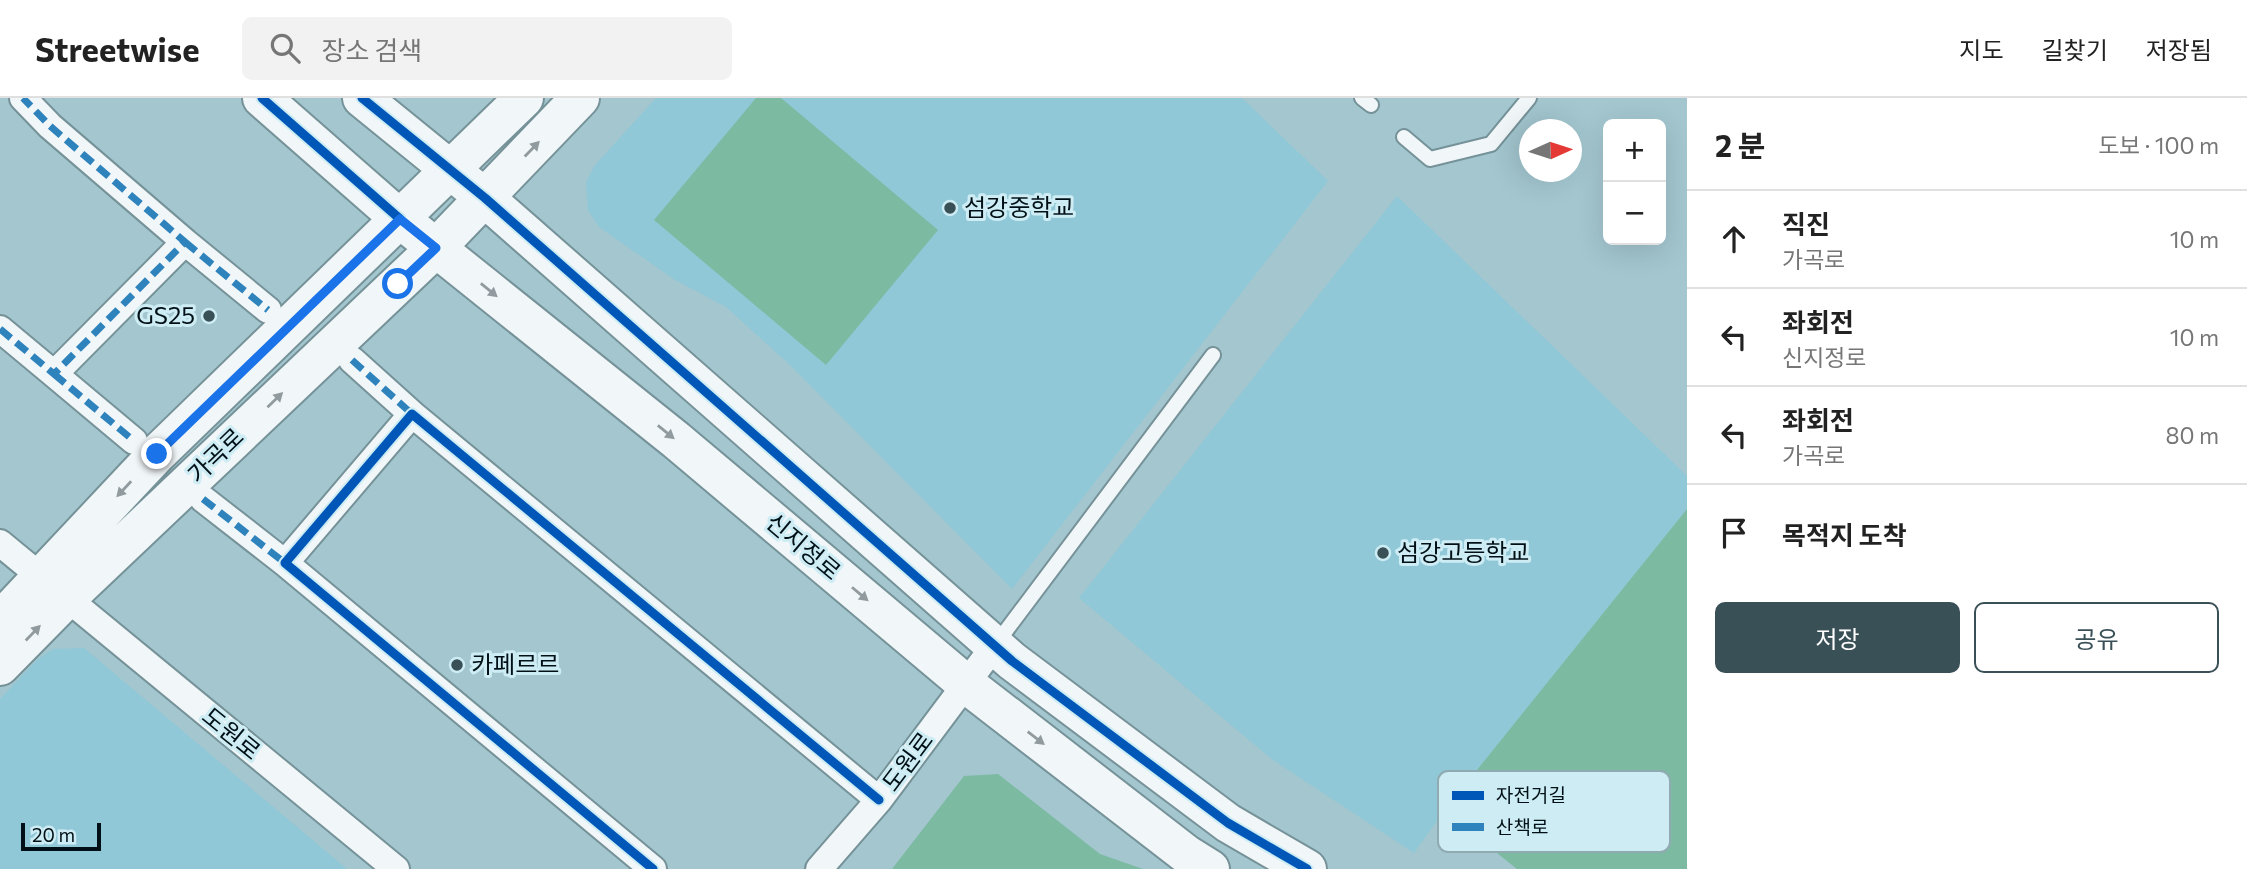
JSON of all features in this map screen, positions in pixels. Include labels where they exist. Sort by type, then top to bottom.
[{"type":"street","points":[[23,98],[50,126],[268,310]]},
{"type":"street","name":"신지정로","points":[[262,98],[400,219],[676,440],[966,684],[1186,854],[1210,869]]},
{"type":"street","points":[[362,98],[485,198],[1012,661],[1228,824],[1307,869]]},
{"type":"street","points":[[450,170],[524,98]]},
{"type":"street","points":[[485,198],[580,98]]},
{"type":"street","name":"가곡로","points":[[0,666],[54,588],[157,454],[450,170]]},
{"type":"street","name":"가곡로","points":[[0,621],[54,588],[436,248],[485,198]]},
{"type":"street","points":[[54,373],[185,242]]},
{"type":"street","points":[[0,329],[134,442]]},
{"type":"street","points":[[352,360],[412,414],[879,800]]},
{"type":"street","points":[[285,563],[412,414]]},
{"type":"street","points":[[202,499],[285,563],[653,869]]},
{"type":"street","name":"도원로","points":[[0,543],[396,869]]},
{"type":"street","name":"도원로","points":[[819,869],[879,800],[995,645]]},
{"type":"lane","points":[[1404,137],[1430,159],[1492,144],[1529,98]]},
{"type":"lane","points":[[995,645],[1213,355]]},
{"type":"shaded area","points":[[656,98],[1242,98],[1328,181],[1012,589],[790,365],[726,307],[675,280],[599,227],[588,210],[586,182],[595,165]]},
{"type":"shaded area","name":"섬강고등학교","points":[[1397,196],[1687,476],[1687,509],[1476,771],[1438,771],[1438,819],[1414,853],[1273,760],[1079,598]]},
{"type":"shaded area","points":[[84,648],[347,869],[0,869],[0,699],[38,659],[53,649]]},
{"type":"green space","points":[[756,98],[781,98],[938,230],[826,365],[654,220]]},
{"type":"green space","points":[[1687,509],[1687,869],[1517,869],[1496,852],[1670,852],[1670,771],[1476,771]]},
{"type":"green space","points":[[998,774],[1100,854],[1143,869],[892,869],[964,776]]},
{"type":"marked path","points":[[0,329],[54,374],[185,242],[50,126],[23,98]]},
{"type":"marked path","points":[[185,242],[268,310]]},
{"type":"marked path","points":[[352,360],[412,414]]},
{"type":"marked path","points":[[54,374],[134,441]]},
{"type":"marked path","points":[[203,499],[285,563]]},
{"type":"cycle path","points":[[262,98],[400,219]]},
{"type":"cycle path","points":[[362,98],[485,198],[1012,661],[1228,823],[1307,869]]},
{"type":"cycle path","points":[[653,869],[285,563],[412,414],[879,800]]},
{"type":"place","name":"섬강중학교","points":[[950,208]]},
{"type":"place","name":"GS25","points":[[209,316]]},
{"type":"place","name":"섬강고등학교","points":[[1383,553]]},
{"type":"place","name":"카페르르","points":[[457,665]]},
{"type":"route","points":[[157,454],[400,219],[436,248],[398,284]]}]
